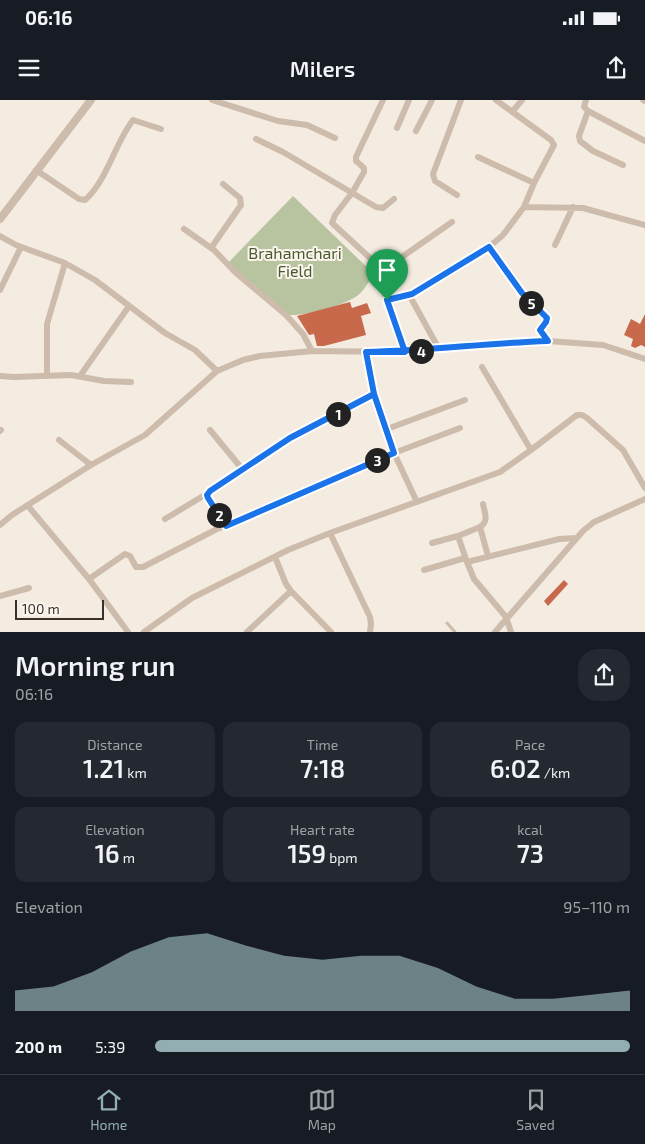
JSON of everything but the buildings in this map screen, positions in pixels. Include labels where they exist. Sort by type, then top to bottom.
[{"type":"street","points":[[0,219],[91,100]]},
{"type":"street","points":[[212,100],[278,121],[307,125],[335,138]]},
{"type":"street","points":[[383,100],[356,157],[356,161],[365,170],[352,193],[335,215],[332,223],[370,258],[379,273],[405,352]]},
{"type":"street","points":[[397,128],[408,100]]},
{"type":"street","points":[[416,132],[432,100]]},
{"type":"street","points":[[457,195],[435,181],[433,174],[461,100]]},
{"type":"street","points":[[387,300],[412,294],[489,247],[503,235],[524,207],[534,183],[554,147],[553,143],[496,100]]},
{"type":"street","points":[[512,112],[522,100]]},
{"type":"street","points":[[586,100],[584,107],[588,111],[645,141]]},
{"type":"street","points":[[588,111],[579,136],[580,141],[593,151],[622,165]]},
{"type":"street","points":[[36,170],[80,199],[85,200],[91,194],[107,168],[132,120],[160,129]]},
{"type":"street","points":[[256,139],[288,155],[380,208],[383,208],[394,199]]},
{"type":"street","points":[[478,157],[534,183]]},
{"type":"street","points":[[211,248],[241,205],[240,198],[223,184]]},
{"type":"street","points":[[524,207],[573,207],[592,210],[645,226]]},
{"type":"street","points":[[555,245],[573,207]]},
{"type":"street","points":[[379,273],[452,222]]},
{"type":"street","points":[[184,229],[211,248],[235,272],[286,315],[303,334],[312,351]]},
{"type":"street","points":[[0,236],[21,247],[65,263],[95,280],[164,333],[195,350],[217,371]]},
{"type":"street","points":[[0,290],[21,247]]},
{"type":"street","points":[[489,247],[522,293],[547,318],[540,330],[548,341]]},
{"type":"street","points":[[47,375],[47,324],[65,263]]},
{"type":"street","points":[[412,294],[412,300],[439,349]]},
{"type":"street","points":[[80,376],[127,310]]},
{"type":"street","points":[[0,525],[12,515],[90,465],[145,435],[217,371],[232,363],[260,356],[312,351],[405,352],[503,342],[548,341],[603,345],[645,359]]},
{"type":"street","points":[[366,352],[374,394],[394,453],[417,502]]},
{"type":"street","points":[[482,367],[531,450]]},
{"type":"street","points":[[0,376],[80,376],[104,382],[131,382]]},
{"type":"street","points":[[164,519],[208,493],[290,438],[374,394]]},
{"type":"street","points":[[387,429],[465,400]]},
{"type":"street","points":[[144,632],[192,598],[275,557],[330,533],[500,472],[578,415],[582,415],[623,450],[645,488]]},
{"type":"street","points":[[89,579],[125,554],[130,556],[136,567],[143,567],[209,532],[394,453],[460,428]]},
{"type":"street","points":[[210,430],[243,470]]},
{"type":"street","points":[[59,440],[90,465]]},
{"type":"street","points":[[208,493],[208,498],[226,526]]},
{"type":"street","points":[[495,632],[576,538],[594,522],[645,499]]},
{"type":"street","points":[[432,543],[458,536],[484,524],[486,520],[483,504]]},
{"type":"street","points":[[28,506],[89,579],[128,632]]},
{"type":"street","points":[[480,527],[488,556]]},
{"type":"street","points":[[330,533],[370,617],[372,624],[370,632]]},
{"type":"street","points":[[458,536],[474,579],[506,617],[511,632]]},
{"type":"street","points":[[424,570],[559,539],[576,538]]},
{"type":"street","points":[[275,557],[286,584],[291,591],[331,632]]},
{"type":"street","points":[[0,596],[28,588]]},
{"type":"street","points":[[247,632],[291,591]]},
{"type":"lane","points":[[447,623],[455,632]]},
{"type":"green space","name":"Brahamchari Field","points":[[293,196],[374,274],[362,291],[350,300],[313,312],[286,315],[227,264]]},
{"type":"route","points":[[387,300],[405,352],[366,352],[374,394],[290,438],[210,491],[207,495],[208,498],[226,526],[394,453],[374,394],[366,352],[405,352],[469,347],[503,342],[548,341],[540,330],[547,318],[522,293],[489,247],[412,294],[387,300]]}]
